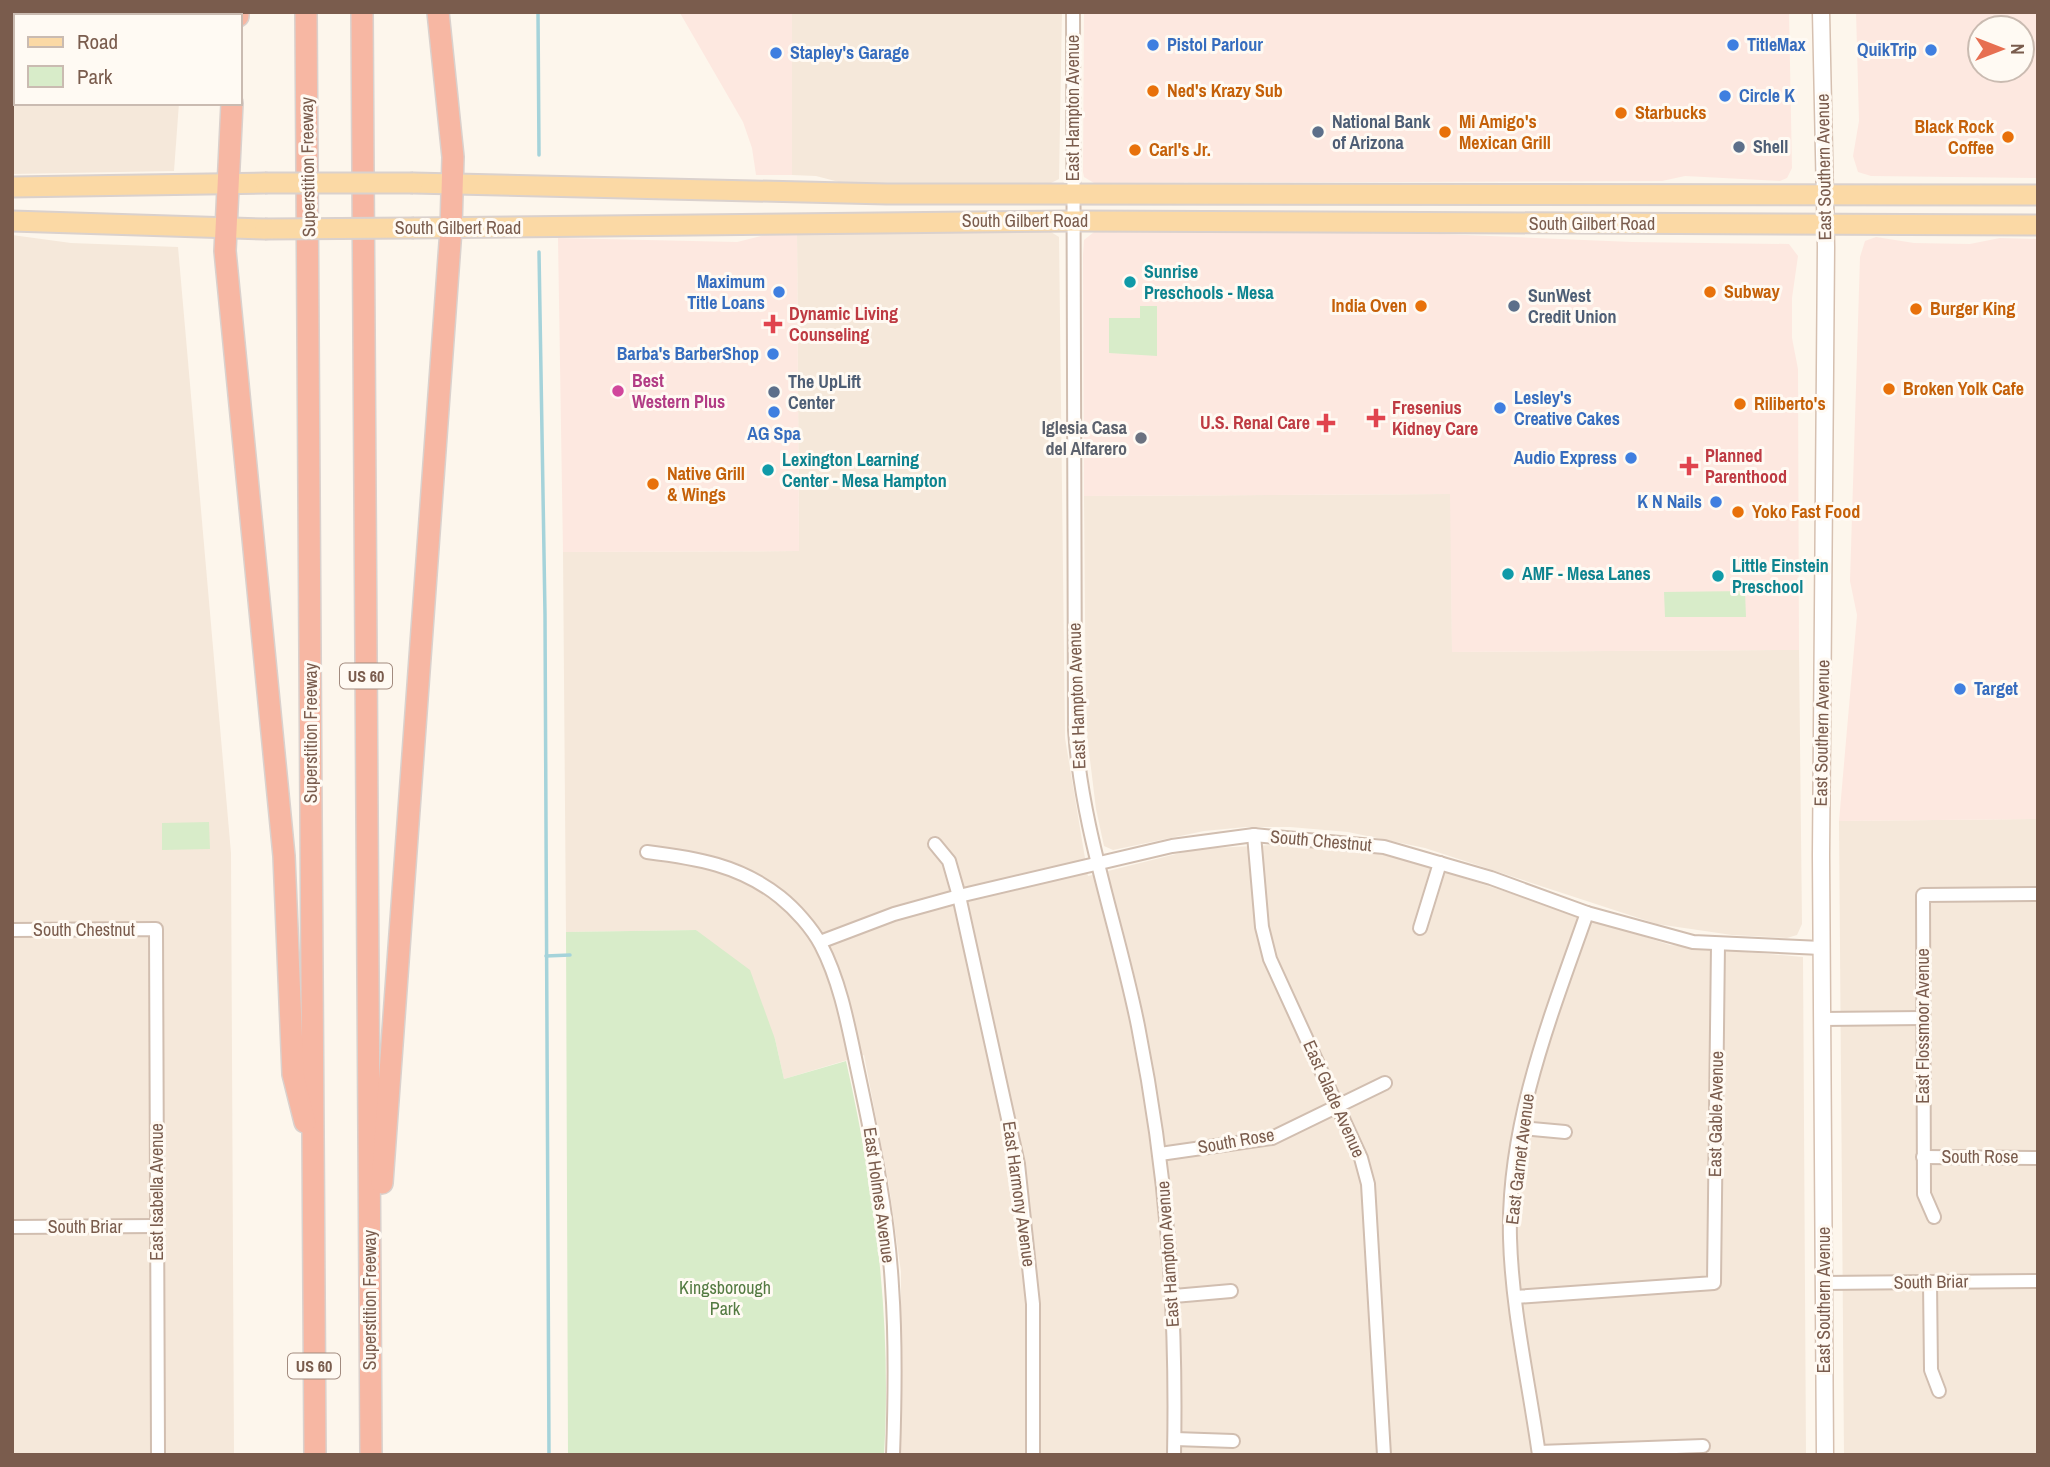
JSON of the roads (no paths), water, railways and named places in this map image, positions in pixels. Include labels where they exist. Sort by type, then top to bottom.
[{"type":"highway","name":"Superstition Freeway","points":[[306,12],[315,1455]]},
{"type":"highway","name":"Superstition Freeway","points":[[362,12],[371,1455]]},
{"type":"highway","points":[[370,1340],[451,229],[453,157],[438,12]]},
{"type":"highway","points":[[232,105],[225,251],[284,856],[293,1074],[313,1156]]},
{"type":"main road","name":"East Southern Avenue","points":[[1821,12],[1826,225],[1821,948],[1825,1455]]},
{"type":"main road","name":"South Gilbert Road","points":[[12,187],[413,183],[861,193],[2038,195]]},
{"type":"main road","name":"South Gilbert Road","points":[[12,221],[265,229],[1073,220],[2038,225]]},
{"type":"street","name":"East Hampton Avenue","points":[[1073,12],[1075,730],[1080,787],[1137,1023],[1160,1154],[1174,1296],[1174,1455]]},
{"type":"street","name":"South Chestnut","points":[[820,942],[894,914],[959,896],[1172,846],[1254,835],[1384,846],[1587,913],[1672,937],[1718,944],[1821,948]]},
{"type":"street","name":"East Glade Avenue","points":[[1254,835],[1261,916],[1270,959],[1362,1157],[1367,1184],[1384,1455]]},
{"type":"street","name":"East Harmony Avenue","points":[[935,844],[949,861],[959,896],[1018,1164],[1033,1304],[1033,1455]]},
{"type":"street","name":"East Holmes Avenue","points":[[647,852],[707,860],[732,868],[781,897],[820,942],[830,965],[853,1047],[886,1226],[895,1351],[893,1455]]},
{"type":"street","points":[[1420,928],[1440,863]]},
{"type":"street","name":"East Flossmoor Avenue","points":[[1934,1217],[1924,1194],[1923,895],[2038,894]]},
{"type":"street","name":"East Garnet Avenue","points":[[1539,1453],[1515,1297],[1510,1224],[1521,1128],[1540,1045],[1587,913]]},
{"type":"street","name":"South Chestnut","points":[[12,930],[156,929]]},
{"type":"street","name":"East Isabella Avenue","points":[[156,929],[158,1455]]},
{"type":"street","name":"East Gable Avenue","points":[[1515,1297],[1714,1283],[1718,944]]},
{"type":"street","points":[[1821,1019],[1923,1018]]},
{"type":"street","name":"South Rose","points":[[1160,1154],[1272,1138],[1385,1083]]},
{"type":"street","points":[[1521,1128],[1565,1132]]},
{"type":"street","name":"South Rose","points":[[1923,1157],[2038,1157]]},
{"type":"street","name":"South Briar","points":[[12,1227],[158,1226]]},
{"type":"street","name":"South Briar","points":[[1824,1283],[2038,1281]]},
{"type":"street","points":[[1930,1282],[1931,1370],[1939,1391]]},
{"type":"street","points":[[1174,1296],[1231,1291]]},
{"type":"street","points":[[1174,1439],[1233,1441]]},
{"type":"street","points":[[1539,1453],[1703,1446]]},
{"type":"waterway","points":[[538,12],[539,155]]},
{"type":"waterway","points":[[539,252],[545,614],[549,1455]]},
{"type":"waterway","points":[[546,956],[570,955]]},
{"type":"place","name":"Pistol Parlour","points":[[1153,45]]},
{"type":"place","name":"TitleMax","points":[[1733,45]]},
{"type":"place","name":"QuikTrip","points":[[1931,50]]},
{"type":"place","name":"Stapley's Garage","points":[[776,53]]},
{"type":"place","name":"Ned's Krazy Sub","points":[[1153,91]]},
{"type":"place","name":"Circle K","points":[[1725,96]]},
{"type":"place","name":"Starbucks","points":[[1621,113]]},
{"type":"place","name":"National Bank of Arizona","points":[[1318,132]]},
{"type":"place","name":"Mi Amigo's Mexican Grill","points":[[1445,132]]},
{"type":"place","name":"Black Rock Coffee","points":[[2008,137]]},
{"type":"place","name":"Shell","points":[[1739,147]]},
{"type":"place","name":"Carl's Jr.","points":[[1135,150]]},
{"type":"place","name":"Sunrise Preschools - Mesa","points":[[1130,282]]},
{"type":"place","name":"Maximum Title Loans","points":[[779,292]]},
{"type":"place","name":"Subway","points":[[1710,292]]},
{"type":"place","name":"India Oven","points":[[1421,306]]},
{"type":"place","name":"SunWest Credit Union","points":[[1514,306]]},
{"type":"place","name":"Burger King","points":[[1916,309]]},
{"type":"place","name":"Dynamic Living Counseling","points":[[773,324]]},
{"type":"place","name":"Barba's BarberShop","points":[[773,354]]},
{"type":"place","name":"Broken Yolk Cafe","points":[[1889,389]]},
{"type":"place","name":"Best Western Plus","points":[[618,391]]},
{"type":"place","name":"The UpLift Center","points":[[774,392]]},
{"type":"place","name":"Riliberto's","points":[[1740,404]]},
{"type":"place","name":"Lesley's Creative Cakes","points":[[1500,408]]},
{"type":"place","name":"AG Spa","points":[[774,412]]},
{"type":"place","name":"Fresenius Kidney Care","points":[[1376,418]]},
{"type":"place","name":"U.S. Renal Care","points":[[1326,423]]},
{"type":"place","name":"Iglesia Casa del Alfarero","points":[[1141,438]]},
{"type":"place","name":"Audio Express","points":[[1631,458]]},
{"type":"place","name":"Planned Parenthood","points":[[1689,466]]},
{"type":"place","name":"Lexington Learning Center - Mesa Hampton","points":[[768,470]]},
{"type":"place","name":"Native Grill & Wings","points":[[653,484]]},
{"type":"place","name":"K N Nails","points":[[1716,502]]},
{"type":"place","name":"Yoko Fast Food","points":[[1738,512]]},
{"type":"place","name":"AMF - Mesa Lanes","points":[[1508,574]]},
{"type":"place","name":"Little Einstein Preschool","points":[[1718,576]]},
{"type":"place","name":"Target","points":[[1960,689]]},
{"type":"park label","name":"Kingsborough Park","points":[[725,1298]]}]
